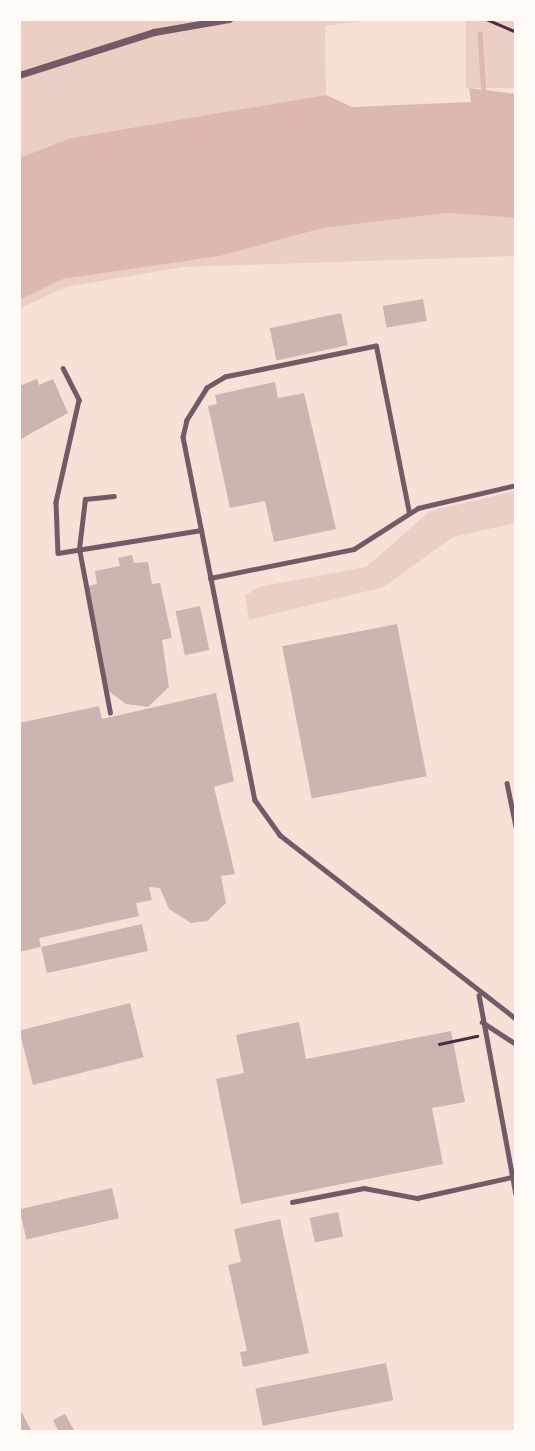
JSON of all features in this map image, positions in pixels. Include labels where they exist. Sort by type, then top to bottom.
[{"type":"street","points":[[19,75],[154,32],[229,19]]},
{"type":"lane","points":[[409,513],[376,346],[225,377],[207,388],[183,437],[247,770],[266,820],[479,994],[516,1019]]},
{"type":"lane","points":[[63,368],[79,400],[56,502],[58,552],[201,530]]},
{"type":"lane","points":[[210,578],[354,550],[409,513],[516,485]]},
{"type":"lane","points":[[110,713],[79,549],[85,499],[114,496]]},
{"type":"lane","points":[[507,783],[516,827]]},
{"type":"lane","points":[[479,994],[481,1021],[516,1194]]},
{"type":"lane","points":[[481,1021],[516,1044]]},
{"type":"lane","points":[[508,1152],[516,1151]]},
{"type":"lane","points":[[292,1202],[364,1188],[416,1198],[512,1177]]},
{"type":"path","points":[[486,19],[516,32]]},
{"type":"path","points":[[439,1044],[484,1035]]},
{"type":"shaded area","points":[[19,19],[378,19],[325,26],[326,95],[71,138],[19,158]]},
{"type":"shaded area","points":[[466,19],[516,19],[516,88],[466,88]]},
{"type":"shaded area","points":[[469,88],[516,94],[516,218],[448,213],[323,228],[220,256],[63,279],[19,300],[19,158],[71,138],[326,95],[352,107],[471,102]]},
{"type":"shaded area","points":[[448,213],[516,218],[516,256],[183,267],[66,287],[19,309],[19,300],[63,279],[220,256],[323,228]]},
{"type":"shaded area","points":[[516,491],[516,523],[453,537],[384,587],[249,620],[245,596],[258,587],[366,567],[430,511]]},
{"type":"building","points":[[423,299],[427,321],[386,328],[383,306]]},
{"type":"building","points":[[341,313],[348,345],[276,360],[270,328]]},
{"type":"building","points":[[37,379],[39,385],[53,379],[68,413],[19,440],[19,386]]},
{"type":"building","points":[[275,382],[278,398],[304,393],[336,529],[274,542],[265,501],[230,508],[208,406],[217,404],[215,395]]},
{"type":"building","points":[[132,555],[134,563],[148,562],[152,584],[160,583],[172,638],[162,640],[169,687],[148,707],[126,704],[107,690],[88,586],[97,584],[95,571],[120,566],[118,558]]},
{"type":"building","points":[[200,606],[209,650],[185,655],[176,611]]},
{"type":"building","points":[[397,624],[427,776],[312,798],[282,646]]},
{"type":"building","points":[[216,693],[234,781],[214,787],[235,874],[221,876],[226,903],[207,921],[191,923],[169,909],[160,888],[149,887],[152,900],[136,903],[139,916],[39,938],[41,947],[19,952],[19,723],[99,706],[102,719]]},
{"type":"building","points":[[142,924],[148,951],[47,973],[41,947]]},
{"type":"building","points":[[130,1003],[144,1057],[33,1085],[19,1031]]},
{"type":"building","points":[[299,1022],[306,1059],[451,1031],[465,1102],[432,1108],[443,1164],[241,1204],[216,1079],[244,1073],[236,1035]]},
{"type":"building","points":[[112,1188],[119,1218],[26,1240],[19,1209]]},
{"type":"building","points":[[338,1212],[343,1236],[315,1242],[310,1218]]},
{"type":"building","points":[[280,1219],[309,1353],[243,1367],[240,1352],[247,1351],[228,1265],[241,1262],[234,1229]]},
{"type":"building","points":[[386,1363],[393,1400],[263,1426],[255,1388]]},
{"type":"building","points":[[19,1407],[32,1432],[19,1432]]},
{"type":"building","points":[[65,1414],[75,1432],[59,1432],[53,1420]]},
{"type":"waterway","points":[[480,33],[484,95]]}]
